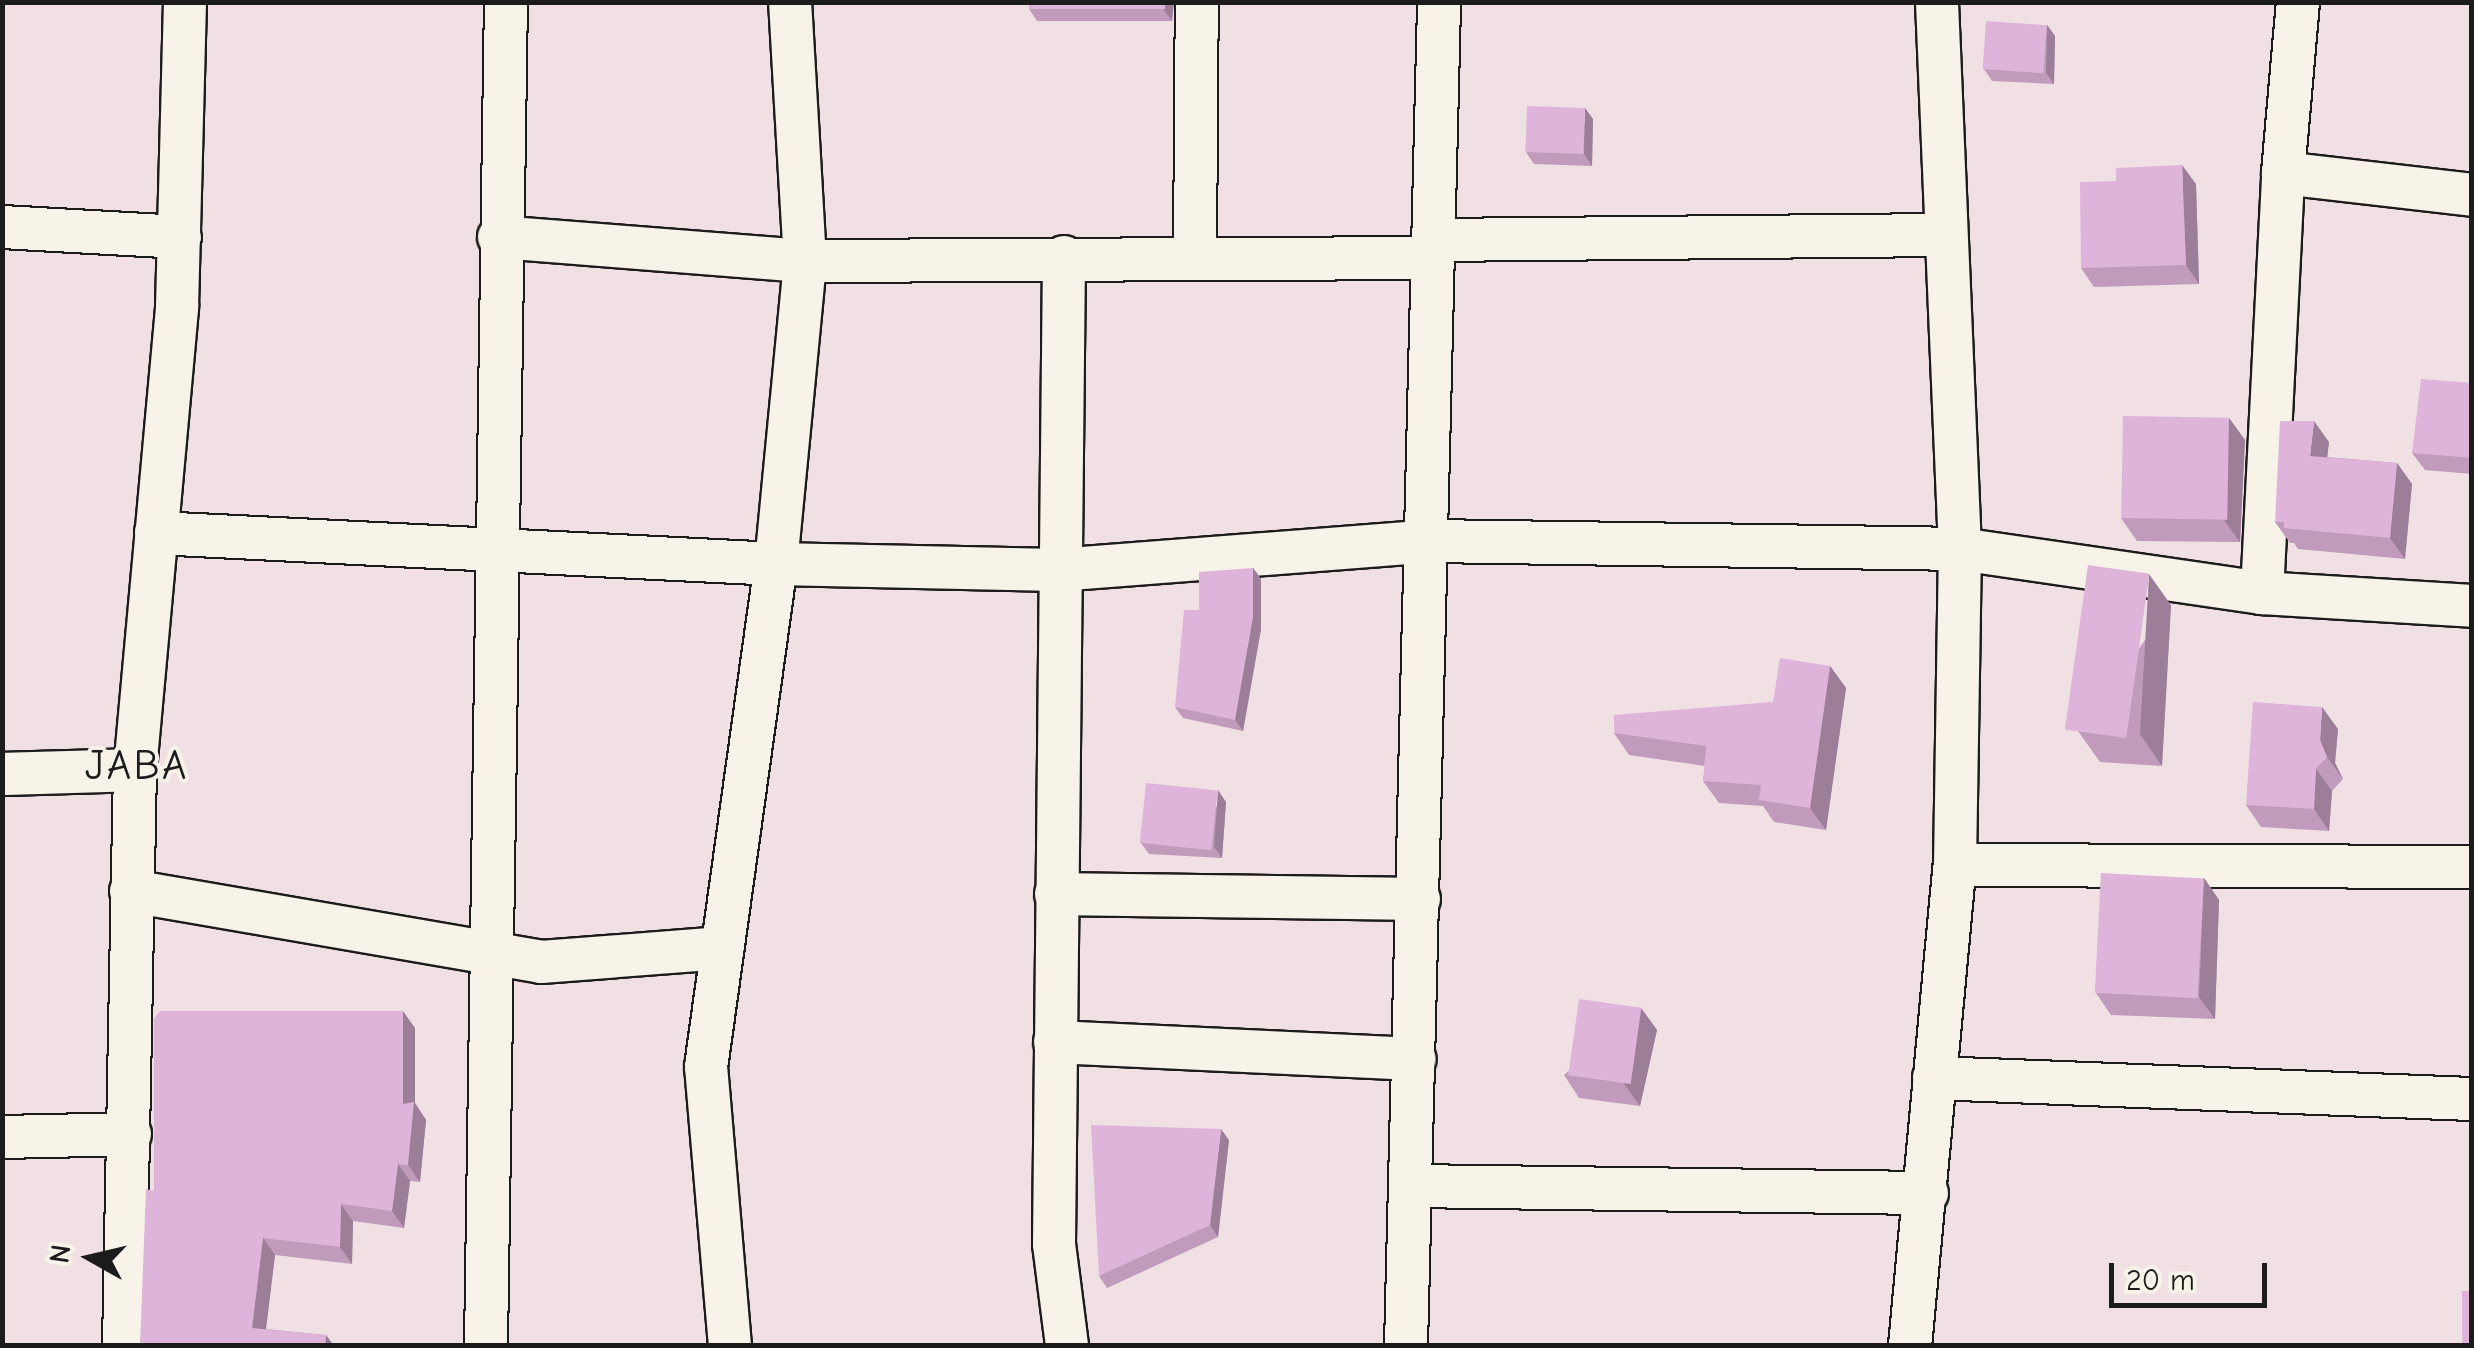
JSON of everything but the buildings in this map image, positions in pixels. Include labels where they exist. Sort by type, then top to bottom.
[{"type":"street","points":[[124,1346],[134,770],[180,237],[184,2]]},
{"type":"street","points":[[486,1346],[499,237],[506,2]]},
{"type":"street","points":[[730,1346],[706,1068],[776,564],[805,260],[790,2]]},
{"type":"street","points":[[1195,257],[1197,2]]},
{"type":"street","points":[[1406,1346],[1430,541],[1439,2]]},
{"type":"street","points":[[1910,1346],[1955,865],[1960,548],[1937,2]]},
{"type":"street","points":[[2262,593],[2283,173],[2298,2]]},
{"type":"street","points":[[2283,173],[2472,195]]},
{"type":"street","points":[[2,228],[180,237]]},
{"type":"street","points":[[499,237],[805,260],[1195,257],[1946,235]]},
{"type":"street","points":[[1064,257],[1054,1244],[1066,1346]]},
{"type":"street","points":[[156,534],[776,564],[1058,570],[1430,541],[1960,548],[2262,593],[2472,606]]},
{"type":"street","points":[[2,774],[134,770]]},
{"type":"street","points":[[1955,865],[2472,867]]},
{"type":"street","points":[[131,891],[541,962],[722,948]]},
{"type":"street","points":[[1056,894],[1419,899]]},
{"type":"street","points":[[1056,1042],[1415,1059]]},
{"type":"street","points":[[1934,1078],[2472,1098]]},
{"type":"street","points":[[2,1137],[130,1134]]},
{"type":"street","points":[[1410,1186],[1927,1193]]},
{"type":"district","name":"JABA","points":[[137,766]]}]
